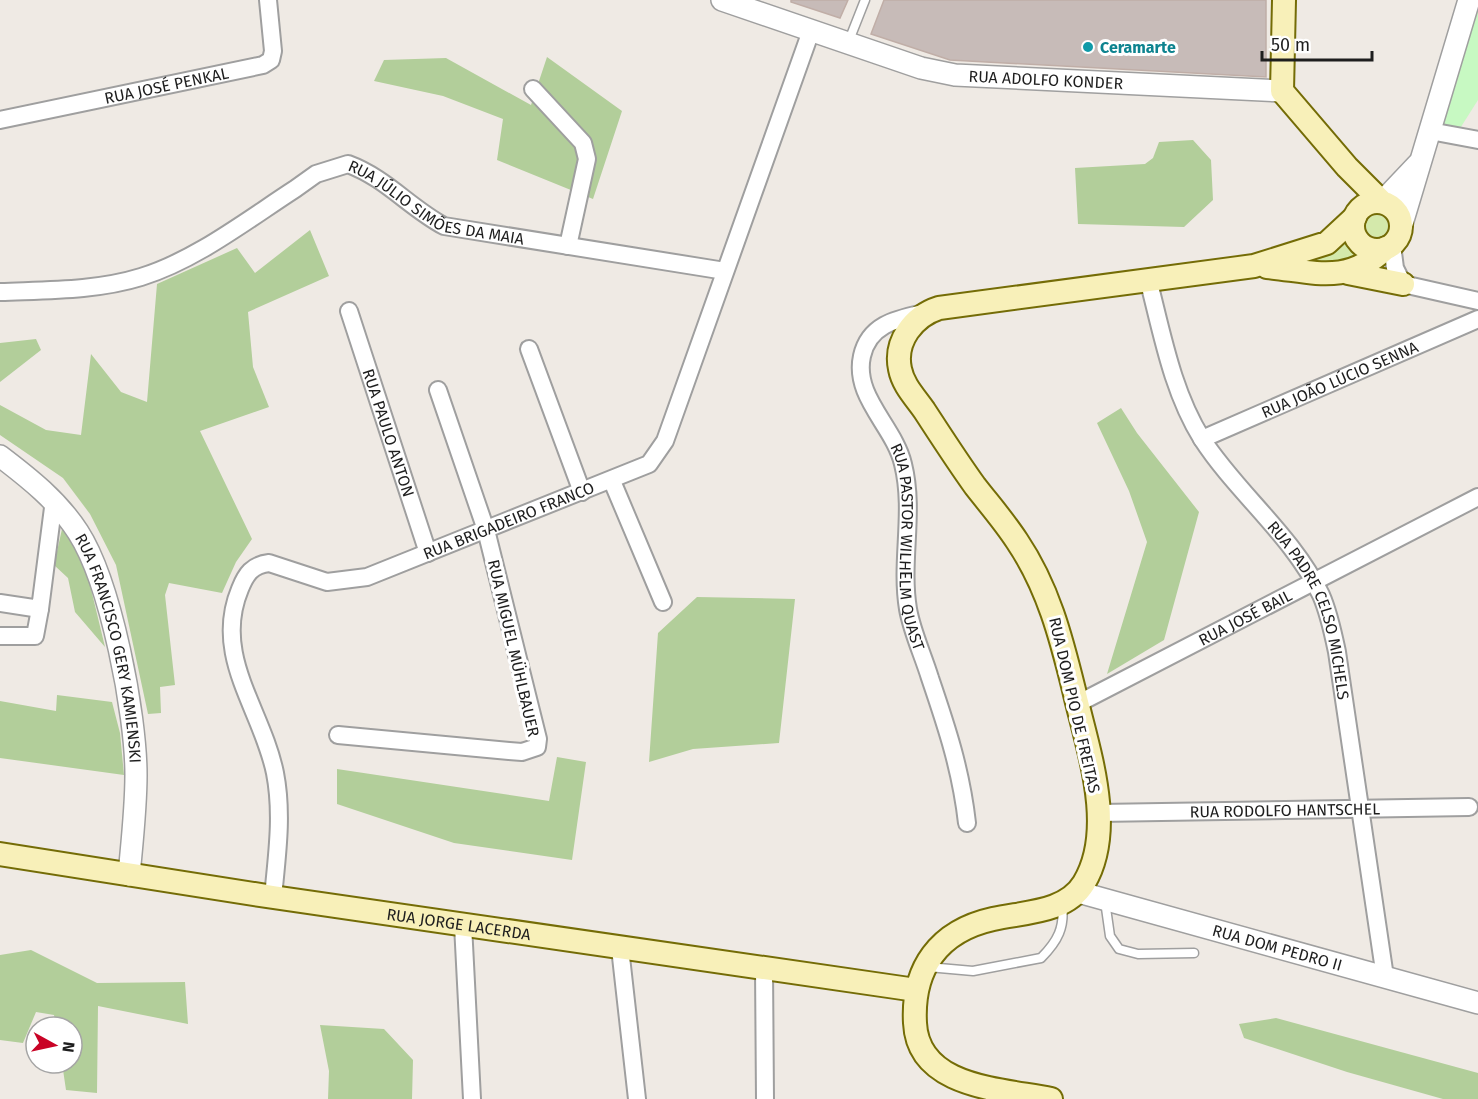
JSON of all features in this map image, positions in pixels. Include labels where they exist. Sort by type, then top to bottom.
[{"type":"main road","points":[[1284,0],[1282,91],[1347,167],[1382,202],[1394,208],[1393,240],[1371,262],[1348,273]]},
{"type":"main road","points":[[1347,167],[1357,213],[1353,225],[1358,240],[1371,249],[1393,240]]},
{"type":"main road","points":[[925,313],[960,304],[1254,266],[1327,243],[1357,213],[1374,202],[1382,202]]},
{"type":"main road","points":[[1254,266],[1348,273],[1403,284]]},
{"type":"main road","name":"RUA DOM PIO DE FREITAS","points":[[925,313],[914,322],[900,349],[899,365],[902,376],[1031,563],[1054,614],[1077,704],[1100,813],[1100,830],[1092,866],[1070,898]]},
{"type":"main road","name":"RUA JORGE LACERDA","points":[[0,854],[273,897],[916,990]]},
{"type":"main road","points":[[1050,1099],[976,1084],[941,1072],[919,1047],[915,1029],[916,990],[923,966],[936,948],[955,933],[975,924],[1070,898]]},
{"type":"street","name":"RUA JOSÉ PENKAL","points":[[0,120],[263,65],[271,60],[273,51],[268,0]]},
{"type":"street","name":"RUA ADOLFO KONDER","points":[[722,0],[921,68],[955,75],[1282,91]]},
{"type":"street","points":[[1469,0],[1430,131],[1393,240],[1395,268],[1403,284],[1478,301]]},
{"type":"street","name":"RUA BRIGADEIRO FRANCO","points":[[273,897],[278,838],[278,790],[270,755],[236,669],[231,642],[232,616],[243,581],[253,567],[268,563],[327,582],[354,580],[612,481],[649,464],[661,450],[811,31]]},
{"type":"street","points":[[534,89],[583,143],[587,159],[568,246]]},
{"type":"street","points":[[1430,131],[1478,140]]},
{"type":"street","points":[[1382,202],[1420,161]]},
{"type":"street","name":"RUA JÚLIO SIMÕES DA MAIA","points":[[0,292],[83,287],[141,277],[191,254],[295,189],[308,178],[332,167],[348,164],[382,180],[425,216],[444,226],[725,271]]},
{"type":"street","name":"RUA PADRE CELSO MICHELS","points":[[1148,279],[1177,386],[1203,439],[1300,560],[1324,604],[1332,632],[1385,977]]},
{"type":"street","points":[[1451,331],[1456,320],[1458,298]]},
{"type":"street","name":"RUA PAULO ANTON","points":[[349,310],[428,553]]},
{"type":"street","name":"RUA PASTOR WILHELM QUAST","points":[[925,313],[895,320],[875,331],[864,348],[861,375],[866,394],[891,435],[903,461],[909,495],[908,606],[957,759],[967,823]]},
{"type":"street","name":"RUA JOÃO LÚCIO SENNA","points":[[1203,439],[1478,319]]},
{"type":"street","points":[[529,349],[582,492]]},
{"type":"street","points":[[438,390],[486,530]]},
{"type":"street","name":"RUA FRANCISCO GERY KAMIENSKI","points":[[0,456],[54,500],[79,534],[98,575],[129,704],[136,775],[129,875]]},
{"type":"street","points":[[612,481],[663,602]]},
{"type":"street","name":"RUA JOSÉ BAIL","points":[[1077,704],[1478,498]]},
{"type":"street","points":[[0,636],[35,636],[54,500]]},
{"type":"street","name":"RUA MIGUEL MÜHLBAUER","points":[[338,735],[515,752],[537,747],[538,739],[486,530]]},
{"type":"street","points":[[0,603],[40,609]]},
{"type":"street","name":"RUA RODOLFO HANTSCHEL","points":[[1100,813],[1469,807]]},
{"type":"street","name":"RUA DOM PEDRO II","points":[[1070,898],[1105,900],[1478,1003]]},
{"type":"street","points":[[463,925],[472,1099]]},
{"type":"street","points":[[621,948],[637,1099]]},
{"type":"street","points":[[764,968],[765,1099]]},
{"type":"lane","points":[[848,44],[865,0]]},
{"type":"lane","points":[[923,966],[973,971],[1041,958],[1059,935],[1070,898]]},
{"type":"lane","points":[[1105,900],[1110,936],[1119,949],[1138,954],[1194,953]]},
{"type":"green space","points":[[1478,4],[1478,100],[1459,130],[1439,125]]},
{"type":"green space","points":[[547,57],[622,111],[593,199],[497,160],[503,119],[443,96],[374,81],[384,60],[446,58],[531,105]]},
{"type":"green space","points":[[1193,140],[1211,160],[1213,200],[1184,227],[1078,224],[1075,168],[1145,164],[1153,158],[1159,142]]},
{"type":"green space","points":[[1377,215],[1385,218],[1388,226],[1385,234],[1377,237],[1369,234],[1366,226],[1369,218]]},
{"type":"green space","points":[[310,230],[329,276],[248,312],[253,367],[269,407],[200,431],[252,539],[236,562],[222,593],[169,583],[165,595],[175,685],[160,687],[161,713],[148,714],[116,565],[90,514],[63,478],[0,435],[0,405],[46,430],[81,435],[91,354],[121,392],[147,402],[157,284],[237,248],[255,273]]},
{"type":"green space","points":[[1347,240],[1362,258],[1334,263],[1288,260]]},
{"type":"green space","points":[[36,339],[41,350],[0,382],[0,343]]},
{"type":"green space","points":[[1121,408],[1137,433],[1199,512],[1164,640],[1107,674],[1147,542],[1129,491],[1097,423]]},
{"type":"green space","points":[[62,529],[84,560],[105,647],[75,612],[68,578],[54,565]]},
{"type":"green space","points":[[697,597],[795,599],[779,743],[693,749],[649,762],[658,633]]},
{"type":"green space","points":[[57,695],[112,702],[120,733],[124,775],[0,758],[0,701],[56,711]]},
{"type":"green space","points":[[557,757],[586,762],[572,860],[454,843],[337,804],[337,769],[549,801]]},
{"type":"green space","points":[[31,950],[97,983],[185,982],[188,1024],[98,1006],[97,1093],[66,1090],[64,1075],[84,1075],[84,1015],[54,1015],[36,1012],[35,1015],[24,1015],[23,1043],[0,1040],[0,955]]},
{"type":"green space","points":[[1276,1018],[1478,1073],[1478,1099],[1443,1099],[1347,1072],[1244,1038],[1239,1024]]},
{"type":"green space","points":[[320,1025],[384,1029],[413,1060],[412,1099],[328,1099],[329,1071]]},
{"type":"building","points":[[791,0],[848,0],[840,18],[791,2]]},
{"type":"building","name":"Ceramarte","points":[[884,0],[1266,0],[1266,77],[950,60],[871,34]]},
{"type":"place","name":"Ceramarte","points":[[1088,47]]}]
